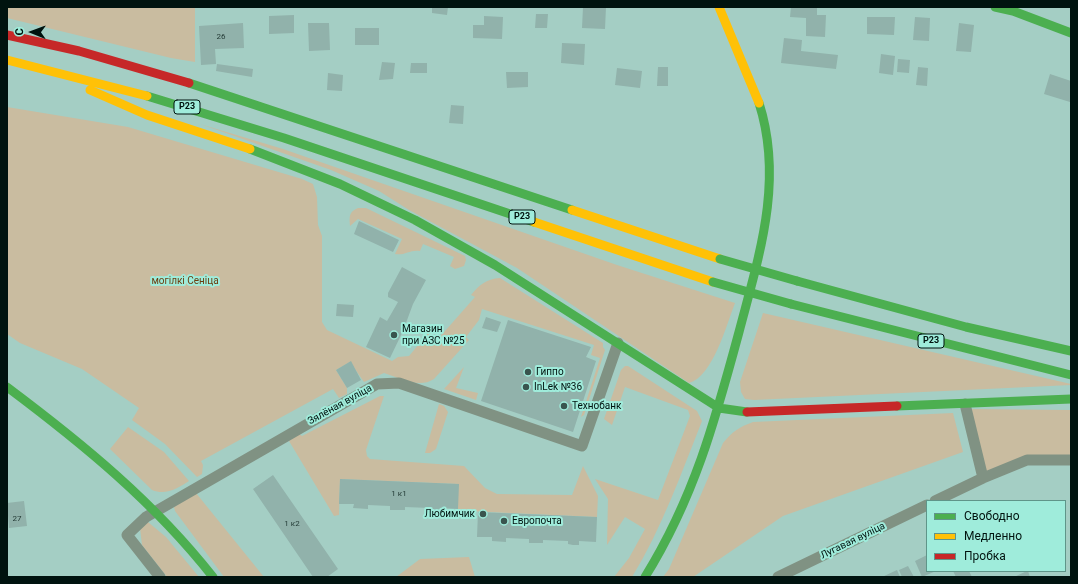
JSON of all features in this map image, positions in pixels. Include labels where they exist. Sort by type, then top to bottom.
[{"type":"main road","points":[[645,577],[675,523],[695,477],[720,408],[763,241],[768,213],[771,185],[770,156],[766,128],[760,106],[719,7]]},
{"type":"main road","points":[[995,7],[1013,11],[1071,33]]},
{"type":"main road","name":"Р23","points":[[7,35],[79,51],[178,79],[720,259],[966,326],[1071,351]]},
{"type":"main road","name":"Р23","points":[[7,60],[41,67],[195,109],[616,248],[713,282],[1003,360],[1071,375]]},
{"type":"main road","points":[[41,67],[147,115],[227,140],[340,184],[415,220],[495,265],[720,408],[748,412],[1071,399]]},
{"type":"main road","points":[[7,387],[98,456],[156,511],[213,577]]},
{"type":"street","name":"Зялёная вуліца","points":[[156,511],[377,384],[400,383],[582,446],[618,342]]},
{"type":"street","points":[[965,404],[983,478]]},
{"type":"street","points":[[937,500],[983,478],[1027,460],[1071,460]]},
{"type":"street","name":"Лугавая вуліца","points":[[778,577],[926,505]]},
{"type":"street","points":[[156,511],[146,517],[127,535],[160,577]]},
{"type":"green space","points":[[7,7],[195,7],[195,62],[171,58],[7,18]]},
{"type":"green space","name":"могілкі Сеніца","points":[[7,107],[128,127],[302,179],[313,184],[317,197],[318,225],[322,236],[322,322],[327,330],[392,361],[398,357],[409,356],[429,332],[438,339],[475,297],[471,295],[477,288],[487,281],[500,278],[603,343],[605,350],[584,415],[581,417],[600,358],[591,355],[594,345],[482,309],[479,320],[466,337],[469,340],[434,379],[428,382],[416,383],[384,373],[364,382],[350,362],[336,370],[347,388],[347,394],[339,398],[333,389],[201,461],[203,465],[202,474],[197,477],[165,444],[132,420],[139,408],[82,369],[20,343],[7,334]]},
{"type":"green space","points":[[200,124],[283,149],[617,265],[735,303],[718,348],[705,371],[698,379],[689,383],[517,268],[409,210],[379,191],[331,170]]},
{"type":"green space","points":[[358,208],[366,208],[465,256],[466,260],[464,266],[455,269],[450,266],[454,257],[423,244],[420,251],[395,254],[402,239],[358,219],[350,226],[350,215]]},
{"type":"green space","points":[[763,313],[1071,385],[754,400],[745,399],[741,392],[740,382]]},
{"type":"green space","points":[[625,366],[628,366],[697,411],[702,421],[662,520],[643,558],[632,577],[614,577],[629,558],[645,529],[625,517],[607,545],[608,499],[595,479],[658,500],[690,416],[688,410],[625,387],[612,425],[604,419],[621,370]]},
{"type":"green space","points":[[464,367],[456,388],[478,393],[476,400],[444,389]]},
{"type":"green space","points":[[380,396],[384,396],[366,450],[367,456],[370,459],[464,466],[485,488],[497,494],[572,495],[583,466],[598,496],[597,517],[467,511],[458,509],[458,484],[340,479],[339,515],[334,516],[289,441],[299,434],[302,436]]},
{"type":"green space","points":[[439,404],[444,406],[448,412],[436,449],[430,453],[425,453]]},
{"type":"green space","points":[[970,409],[1071,410],[1071,457],[1025,459],[986,475]]},
{"type":"green space","points":[[953,413],[963,452],[783,516],[693,577],[663,577],[669,569],[723,443],[740,428],[753,422]]},
{"type":"green space","points":[[128,427],[164,452],[189,481],[176,489],[167,492],[157,492],[152,490],[110,449]]},
{"type":"green space","points":[[196,493],[264,577],[224,577],[175,511],[174,507]]},
{"type":"green space","points":[[148,522],[166,537],[199,577],[167,577],[142,545],[140,528]]},
{"type":"green space","points":[[469,557],[475,577],[396,577],[420,559]]},
{"type":"building","points":[[432,7],[448,7],[447,15],[432,13]]},
{"type":"building","points":[[583,7],[606,7],[605,29],[582,28]]},
{"type":"building","points":[[791,7],[817,7],[817,15],[826,15],[825,37],[806,36],[806,18],[790,17]]},
{"type":"building","points":[[536,14],[548,14],[547,28],[535,28]]},
{"type":"building","points":[[294,15],[294,33],[269,34],[269,16]]},
{"type":"building","points":[[484,16],[503,17],[502,39],[473,38],[473,25],[484,25]]},
{"type":"building","points":[[867,17],[895,17],[894,35],[867,34]]},
{"type":"building","points":[[915,17],[930,18],[929,41],[913,40]]},
{"type":"building","points":[[243,23],[244,48],[215,49],[216,64],[201,65],[199,26]]},
{"type":"building","points":[[308,23],[329,23],[330,50],[309,51]]},
{"type":"building","points":[[959,23],[974,25],[971,52],[956,51]]},
{"type":"building","points":[[355,28],[379,28],[379,45],[355,45]]},
{"type":"building","points":[[784,38],[802,40],[801,51],[838,55],[836,69],[781,63]]},
{"type":"building","points":[[562,43],[585,44],[584,65],[561,63]]},
{"type":"building","points":[[881,54],[895,56],[893,75],[879,73]]},
{"type":"building","points":[[898,59],[910,60],[909,73],[897,72]]},
{"type":"building","points":[[382,62],[395,63],[393,79],[379,80]]},
{"type":"building","points":[[411,63],[427,63],[427,73],[410,73]]},
{"type":"building","points":[[217,64],[253,69],[252,77],[216,71]]},
{"type":"building","points":[[658,67],[668,67],[668,86],[657,86]]},
{"type":"building","points":[[918,67],[928,68],[927,86],[916,85]]},
{"type":"building","points":[[617,68],[642,71],[640,88],[615,85]]},
{"type":"building","points":[[506,72],[528,72],[528,87],[507,88]]},
{"type":"building","points":[[328,73],[343,75],[342,91],[327,90]]},
{"type":"building","points":[[1050,74],[1071,81],[1070,102],[1044,94]]},
{"type":"building","points":[[451,105],[464,106],[463,124],[449,123]]},
{"type":"building","points":[[359,221],[399,240],[393,252],[354,234]]},
{"type":"building","points":[[402,267],[426,280],[413,304],[403,331],[390,358],[366,347],[380,317],[387,321],[398,302],[388,297],[388,293]]},
{"type":"building","points":[[337,304],[354,305],[353,317],[336,316]]},
{"type":"building","points":[[486,317],[501,322],[497,332],[482,328]]},
{"type":"building","points":[[508,320],[591,347],[586,357],[596,361],[573,432],[481,401]]},
{"type":"building","points":[[351,361],[361,380],[347,388],[336,370]]},
{"type":"building","points":[[273,475],[338,569],[327,577],[313,577],[253,489]]},
{"type":"building","points":[[340,479],[459,484],[458,509],[441,508],[440,512],[430,511],[430,508],[405,507],[405,510],[390,510],[390,506],[368,505],[368,509],[353,508],[354,504],[339,504]]},
{"type":"building","points":[[24,501],[27,526],[9,528],[7,503]]},
{"type":"building","points":[[478,512],[597,517],[596,542],[579,541],[579,545],[573,545],[568,544],[568,541],[543,540],[543,543],[529,543],[529,539],[506,538],[506,542],[492,541],[492,537],[477,537]]},
{"type":"building","points":[[926,556],[926,572],[934,572],[922,577],[915,561]]},
{"type":"building","points":[[908,566],[914,577],[902,577],[899,570]]},
{"type":"building","points":[[897,570],[900,577],[882,577]]},
{"type":"building","points":[[954,572],[970,572],[972,577],[956,577]]},
{"type":"building","points":[[1028,572],[1030,577],[1014,577]]},
{"type":"traffic: fast","points":[[995,7],[1013,11],[1071,33]]},
{"type":"traffic: fast","points":[[189,83],[572,210]]},
{"type":"traffic: fast","points":[[147,96],[284,138],[534,222]]},
{"type":"traffic: fast","points":[[645,577],[677,518],[690,488],[712,428],[761,247],[769,190],[769,161],[766,132],[759,103]]},
{"type":"traffic: fast","points":[[250,149],[340,184]]},
{"type":"traffic: fast","points":[[340,184],[415,220],[495,265],[719,408],[747,412]]},
{"type":"traffic: fast","points":[[720,259],[797,281]]},
{"type":"traffic: fast","points":[[797,281],[966,327],[1071,351]]},
{"type":"traffic: fast","points":[[713,282],[791,304]]},
{"type":"traffic: fast","points":[[791,304],[1071,375]]},
{"type":"traffic: fast","points":[[7,387],[63,430],[116,475],[167,524],[213,577]]},
{"type":"traffic: fast","points":[[897,406],[1071,399]]},
{"type":"traffic: slow","points":[[719,7],[759,103]]},
{"type":"traffic: slow","points":[[7,60],[147,96]]},
{"type":"traffic: slow","points":[[90,90],[147,115],[250,149]]},
{"type":"traffic: slow","points":[[572,210],[720,259]]},
{"type":"traffic: slow","points":[[534,222],[713,282]]},
{"type":"traffic: jam","points":[[7,35],[79,51],[189,83]]},
{"type":"traffic: jam","points":[[747,412],[897,406]]},
{"type":"place","name":"Магазин при АЗС №25","points":[[394,335]]},
{"type":"place","name":"Гиппо","points":[[528,372]]},
{"type":"place","name":"InLek №36","points":[[526,387]]},
{"type":"place","name":"Технобанк","points":[[564,406]]},
{"type":"place","name":"Любимчик","points":[[483,514]]},
{"type":"place","name":"Европочта","points":[[504,521]]}]
